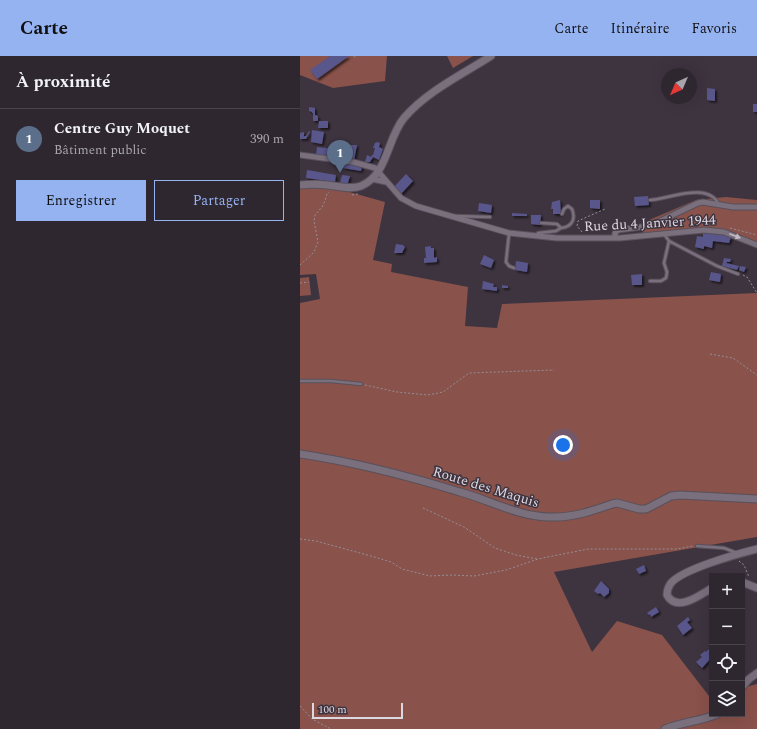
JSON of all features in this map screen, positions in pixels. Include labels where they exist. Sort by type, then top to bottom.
[{"type":"street","points":[[300,185],[319,184],[353,188],[372,179],[378,172],[400,123],[415,107],[447,83],[491,56]]},
{"type":"street","points":[[300,156],[353,162],[375,168],[378,172]]},
{"type":"street","name":"Rue du 4 Janvier 1944","points":[[378,172],[401,198],[416,206],[509,233],[557,238],[625,238],[704,230],[724,232],[757,245]]},
{"type":"street","points":[[372,179],[386,182]]},
{"type":"street","points":[[615,238],[615,233],[618,230],[656,223],[696,203],[703,202],[719,206],[733,207],[757,207]]},
{"type":"street","name":"Route des Maquis","points":[[300,454],[336,460],[426,482],[536,516],[551,518],[585,513],[612,504],[646,509],[671,496],[757,499]]},
{"type":"street","points":[[709,590],[687,601],[679,603],[671,600],[667,593],[670,584],[680,576],[709,564],[757,549]]},
{"type":"street","points":[[745,684],[757,673]]},
{"type":"street","points":[[665,729],[680,723],[710,717]]},
{"type":"lane","points":[[650,200],[699,192],[715,198],[719,206]]},
{"type":"lane","points":[[537,237],[538,233],[556,231],[569,226],[574,215],[572,209],[568,206],[564,209],[562,214]]},
{"type":"lane","points":[[452,217],[459,215],[490,217]]},
{"type":"lane","points":[[541,224],[557,224],[561,228]]},
{"type":"lane","points":[[509,233],[505,261],[509,266],[514,268]]},
{"type":"lane","points":[[663,233],[669,242],[717,266],[738,274]]},
{"type":"lane","points":[[650,281],[661,282],[666,278],[667,272],[664,263],[669,242]]},
{"type":"lane","points":[[300,381],[331,381],[361,384]]},
{"type":"lane","points":[[697,546],[724,548],[736,555]]},
{"type":"path","points":[[349,194],[358,194],[360,186]]},
{"type":"path","points":[[300,265],[314,252],[318,242],[314,221],[315,215],[322,208],[327,194],[332,191]]},
{"type":"path","points":[[584,232],[578,228],[576,224],[578,221],[605,209]]},
{"type":"path","points":[[729,228],[757,235]]},
{"type":"path","points":[[738,274],[747,277],[757,293]]},
{"type":"path","points":[[300,283],[309,282]]},
{"type":"path","points":[[710,354],[733,358],[757,375]]},
{"type":"path","points":[[361,384],[397,392],[428,394],[443,392],[469,373],[554,370]]},
{"type":"path","points":[[423,508],[464,527],[495,548],[516,555],[538,559]]},
{"type":"path","points":[[300,539],[322,543],[371,556],[391,562],[402,569],[430,576],[474,576],[506,570],[538,559],[588,549],[676,549],[697,546]]},
{"type":"path","points":[[736,555],[746,569],[754,586]]},
{"type":"path","points":[[300,706],[312,719],[331,729]]},
{"type":"shaded area","points":[[300,56],[387,56],[385,81],[333,88],[300,75]]},
{"type":"shaded area","points":[[447,56],[473,56],[453,68]]},
{"type":"shaded area","points":[[300,188],[335,188],[385,202],[373,260],[392,264],[391,272],[468,287],[465,326],[497,328],[502,304],[757,293],[757,537],[554,572],[592,652],[617,621],[662,635],[709,696],[709,717],[745,717],[745,687],[757,684],[757,729],[300,729],[300,303],[320,299],[316,274],[300,275]]},
{"type":"shaded area","points":[[726,197],[757,200],[757,248],[721,232],[643,234],[642,223],[696,200]]},
{"type":"shaded area","points":[[309,277],[311,295],[300,296],[300,278]]},
{"type":"building","points":[[328,56],[349,56],[317,79],[310,70],[329,57]]},
{"type":"building","points":[[707,88],[715,89],[715,101],[707,100]]},
{"type":"building","points":[[753,104],[757,104],[757,112],[753,112]]},
{"type":"building","points":[[309,107],[315,108],[315,115],[318,116],[318,121],[313,121],[313,113],[309,111]]},
{"type":"building","points":[[319,121],[328,121],[328,128],[318,128]]},
{"type":"building","points":[[312,130],[324,132],[322,144],[311,142]]},
{"type":"building","points":[[309,131],[310,132],[306,139],[300,139],[300,133],[304,132],[304,136],[306,136]]},
{"type":"building","points":[[377,142],[380,143],[379,147],[383,149],[379,160],[373,157],[370,162],[365,162],[367,155],[371,157],[373,155],[375,148],[373,148]]},
{"type":"building","points":[[339,143],[343,143],[342,145],[357,145],[354,161],[316,155],[317,147],[336,149],[336,146],[339,146]]},
{"type":"building","points":[[344,164],[362,166],[361,171],[343,168]]},
{"type":"building","points":[[307,170],[336,175],[335,182],[306,178]]},
{"type":"building","points":[[406,174],[413,181],[401,194],[394,187]]},
{"type":"building","points":[[342,175],[350,176],[347,186],[340,183]]},
{"type":"building","points":[[648,196],[649,205],[635,206],[634,197]]},
{"type":"building","points":[[560,200],[561,214],[553,214],[553,209],[551,209],[552,202]]},
{"type":"building","points":[[590,200],[600,200],[600,209],[590,208]]},
{"type":"building","points":[[479,203],[492,205],[491,213],[478,211]]},
{"type":"building","points":[[512,213],[527,214],[527,216],[512,216]]},
{"type":"building","points":[[531,215],[541,215],[540,225],[531,224]]},
{"type":"building","points":[[703,233],[731,237],[729,243],[713,241],[712,248],[704,246],[704,249],[695,247],[697,236],[703,237]]},
{"type":"building","points":[[396,244],[403,245],[405,247],[402,253],[394,253]]},
{"type":"building","points":[[431,246],[431,248],[434,248],[434,258],[437,257],[437,262],[424,263],[424,258],[426,258],[425,247]]},
{"type":"building","points":[[484,255],[494,260],[491,268],[480,264]]},
{"type":"building","points":[[724,258],[731,259],[730,262],[726,263],[739,266],[737,270],[722,266]]},
{"type":"building","points":[[516,261],[528,263],[527,272],[515,270]]},
{"type":"building","points":[[740,266],[746,267],[744,272],[739,270]]},
{"type":"building","points":[[711,272],[721,274],[720,282],[709,280]]},
{"type":"building","points":[[642,274],[642,285],[632,285],[631,275]]},
{"type":"building","points":[[483,281],[494,284],[493,287],[497,287],[497,291],[482,289]]},
{"type":"building","points":[[502,285],[508,286],[508,288],[502,288]]},
{"type":"building","points":[[644,565],[646,571],[639,574],[636,569]]},
{"type":"building","points":[[601,581],[609,589],[609,593],[604,597],[600,593],[598,594],[594,591]]},
{"type":"building","points":[[656,607],[659,612],[651,617],[650,614],[649,615],[647,613]]},
{"type":"building","points":[[688,617],[690,620],[687,622],[692,628],[683,635],[677,626]]},
{"type":"building","points":[[709,649],[709,660],[702,668],[696,662],[702,657],[700,655],[705,651],[706,652]]},
{"type":"place","name":"Centre Guy Moquet","points":[[340,173]]}]
